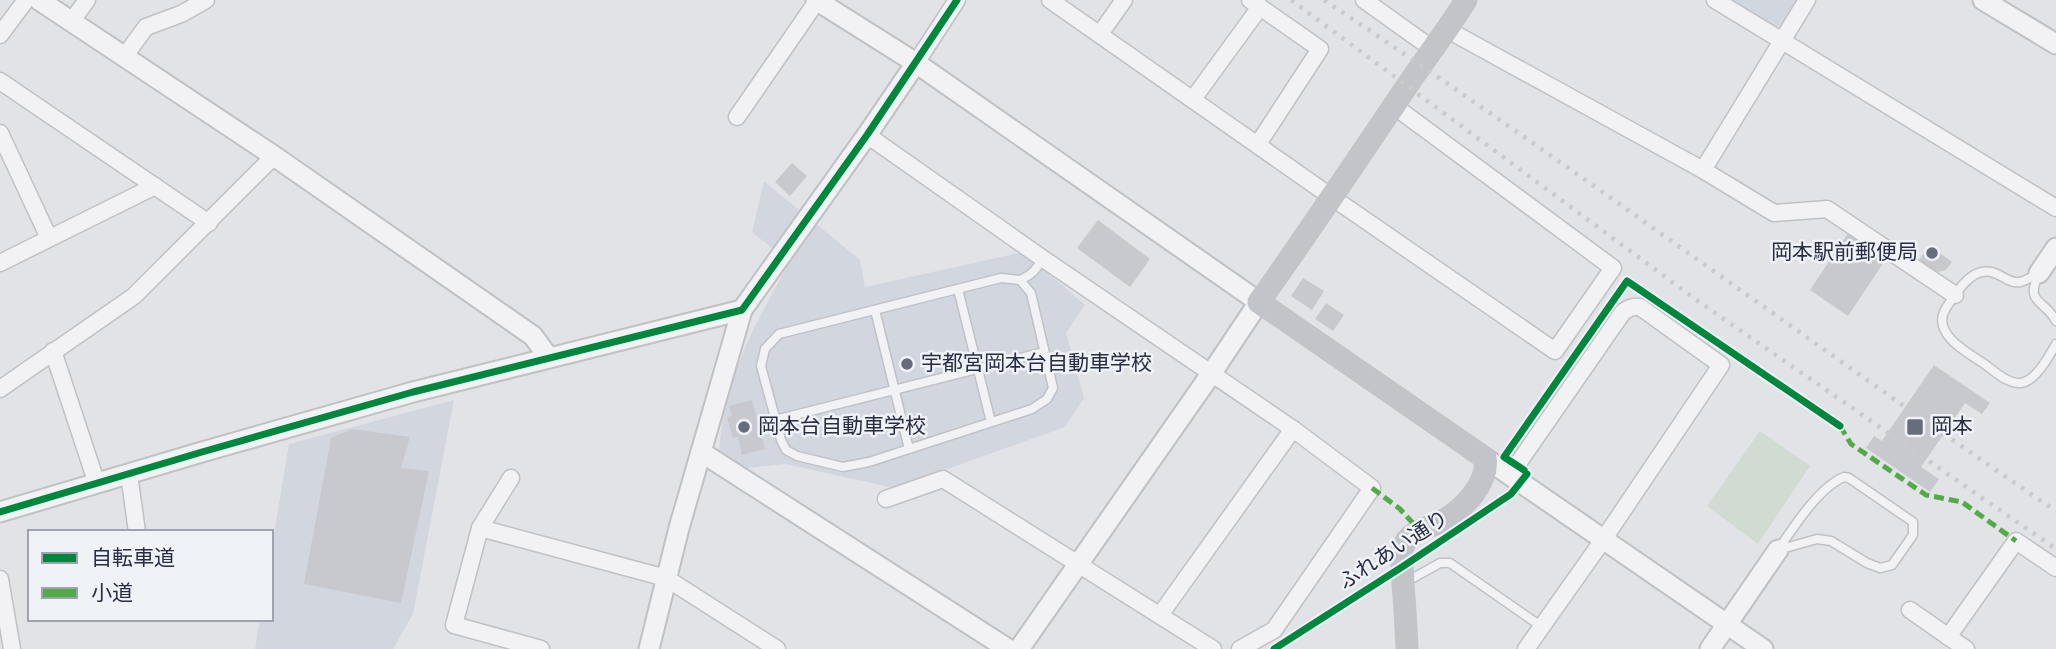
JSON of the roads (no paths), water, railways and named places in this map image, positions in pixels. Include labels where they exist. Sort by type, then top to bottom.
[{"type":"main road","points":[[1408,649],[1403,583],[1403,548],[1406,540],[1444,520],[1465,503],[1481,480],[1486,465],[1485,458],[1259,302],[1333,198],[1466,0]]},
{"type":"street","points":[[0,35],[26,0]]},
{"type":"street","points":[[39,0],[274,156],[533,336],[549,358]]},
{"type":"street","points":[[71,22],[87,0]]},
{"type":"street","points":[[124,57],[146,27],[181,14],[206,0]]},
{"type":"street","points":[[737,117],[816,0],[916,63],[1259,302],[1019,649]]},
{"type":"street","points":[[649,649],[666,578],[742,310],[867,135],[957,0]]},
{"type":"street","points":[[1050,0],[1555,351],[1613,268],[1394,106]]},
{"type":"street","points":[[1100,34],[1124,0]]},
{"type":"street","points":[[1364,0],[1434,50]]},
{"type":"street","points":[[1715,0],[2056,208]]},
{"type":"street","points":[[1703,170],[1807,0]]},
{"type":"street","points":[[1983,0],[2056,44]]},
{"type":"street","points":[[1193,99],[1255,4],[1320,49],[1258,144]]},
{"type":"street","points":[[1448,30],[1703,170],[1774,214],[1827,209],[1955,295]]},
{"type":"street","points":[[0,82],[209,223]]},
{"type":"street","points":[[0,133],[49,238]]},
{"type":"street","points":[[867,135],[1293,429],[1372,488],[1275,630],[1240,649]]},
{"type":"street","points":[[0,389],[134,296],[274,156]]},
{"type":"street","points":[[0,262],[155,186]]},
{"type":"street","points":[[2039,273],[2056,248]]},
{"type":"street","points":[[1510,475],[1623,312],[1634,306],[1640,307],[1721,365],[1526,649]]},
{"type":"street","points":[[0,512],[413,392],[742,310]]},
{"type":"street","points":[[53,351],[97,484]]},
{"type":"street","points":[[1160,615],[1293,429]]},
{"type":"street","points":[[701,452],[1008,649]]},
{"type":"street","points":[[1485,458],[1763,649]]},
{"type":"street","points":[[129,474],[137,530]]},
{"type":"street","points":[[511,478],[480,527],[453,625],[541,649]]},
{"type":"street","points":[[886,499],[943,479],[1213,649]]},
{"type":"street","points":[[480,527],[666,578],[767,646]]},
{"type":"street","points":[[1948,637],[2016,541],[2056,568]]},
{"type":"street","points":[[1710,649],[1778,550]]},
{"type":"street","points":[[0,579],[12,649]]},
{"type":"street","points":[[1910,610],[1966,649]]},
{"type":"lane","points":[[1020,281],[1037,269],[1042,258]]},
{"type":"lane","points":[[2039,273],[2019,283],[1991,272],[1972,276],[1943,313],[1943,323],[1946,332],[1961,348],[2010,381],[2021,383],[2036,374],[2056,344]]},
{"type":"lane","points":[[2039,273],[2034,294],[2040,305],[2048,310],[2056,321]]},
{"type":"lane","points":[[1001,278],[1020,281],[1031,293],[1053,388],[1047,399],[1032,409],[869,462],[843,467],[797,456],[786,450],[780,440],[761,366],[765,349],[779,334],[958,289],[1001,278]]},
{"type":"lane","points":[[958,289],[991,422]]},
{"type":"lane","points":[[875,310],[909,449]]},
{"type":"lane","points":[[775,420],[1044,352]]},
{"type":"lane","points":[[1844,477],[1913,522],[1913,535],[1892,565],[1881,568],[1824,539],[1778,550],[1806,510],[1832,484],[1844,477]]},
{"type":"lane","points":[[1403,583],[1440,563],[1450,563],[1542,626]]},
{"type":"railway","points":[[1291,0],[1695,299],[2056,549]]},
{"type":"railway","points":[[1324,0],[1417,62],[2056,511]]},
{"type":"place","name":"岡本駅前郵便局","points":[[1932,253]]},
{"type":"place","name":"宇都宮岡本台自動車学校","points":[[907,364]]},
{"type":"place","name":"岡本台自動車学校","points":[[744,427]]},
{"type":"place","name":"岡本","points":[[1915,427]]}]
